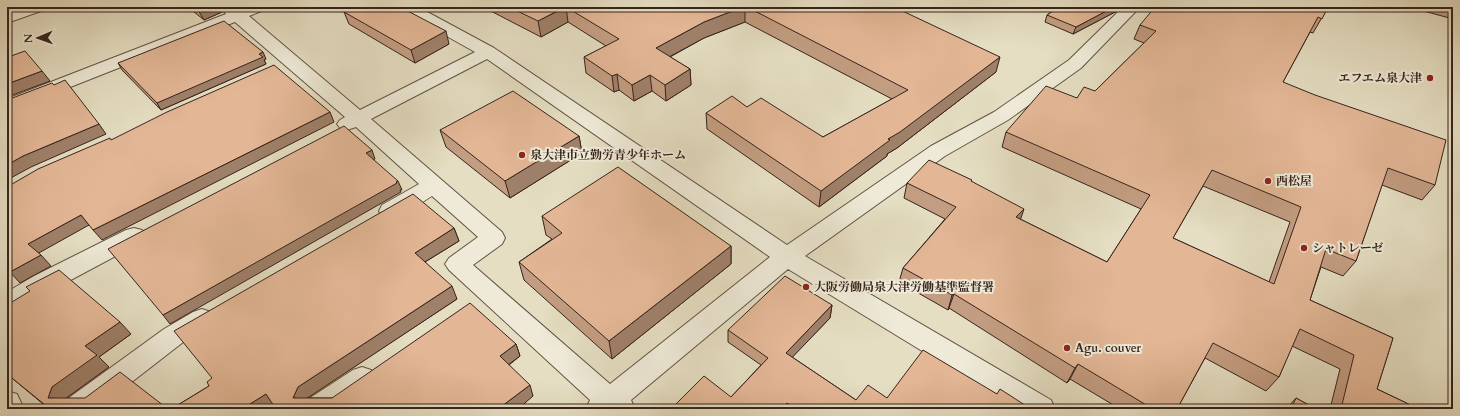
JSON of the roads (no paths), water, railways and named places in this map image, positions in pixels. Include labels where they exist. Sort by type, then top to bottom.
[{"type":"street","points":[[7,18],[38,7]]},
{"type":"street","points":[[7,106],[233,11],[258,7]]},
{"type":"street","points":[[406,7],[488,52],[787,257],[1041,409]]},
{"type":"street","points":[[233,11],[359,118],[494,238],[457,264],[478,298],[610,406],[787,257],[938,151],[1001,116],[1075,64],[1132,7]]},
{"type":"street","points":[[331,133],[488,52]]},
{"type":"street","points":[[269,70],[291,61]]},
{"type":"street","points":[[372,221],[434,185]]},
{"type":"street","points":[[7,304],[43,283],[148,228]]},
{"type":"street","points":[[76,409],[173,336],[221,308]]},
{"type":"street","points":[[317,409],[383,364]]},
{"type":"street","points":[[7,403],[10,409]]},
{"type":"place","name":"エフエム泉大津","points":[[1430,78]]},
{"type":"place","name":"泉大津市立勤労青少年ホーム","points":[[522,155]]},
{"type":"place","name":"西松屋","points":[[1268,181]]},
{"type":"place","name":"シャトレーゼ","points":[[1304,248]]},
{"type":"place","name":"大阪労働局泉大津労働基準監督署","points":[[806,287]]},
{"type":"place","name":"Agu. couver","points":[[1067,348]]}]
